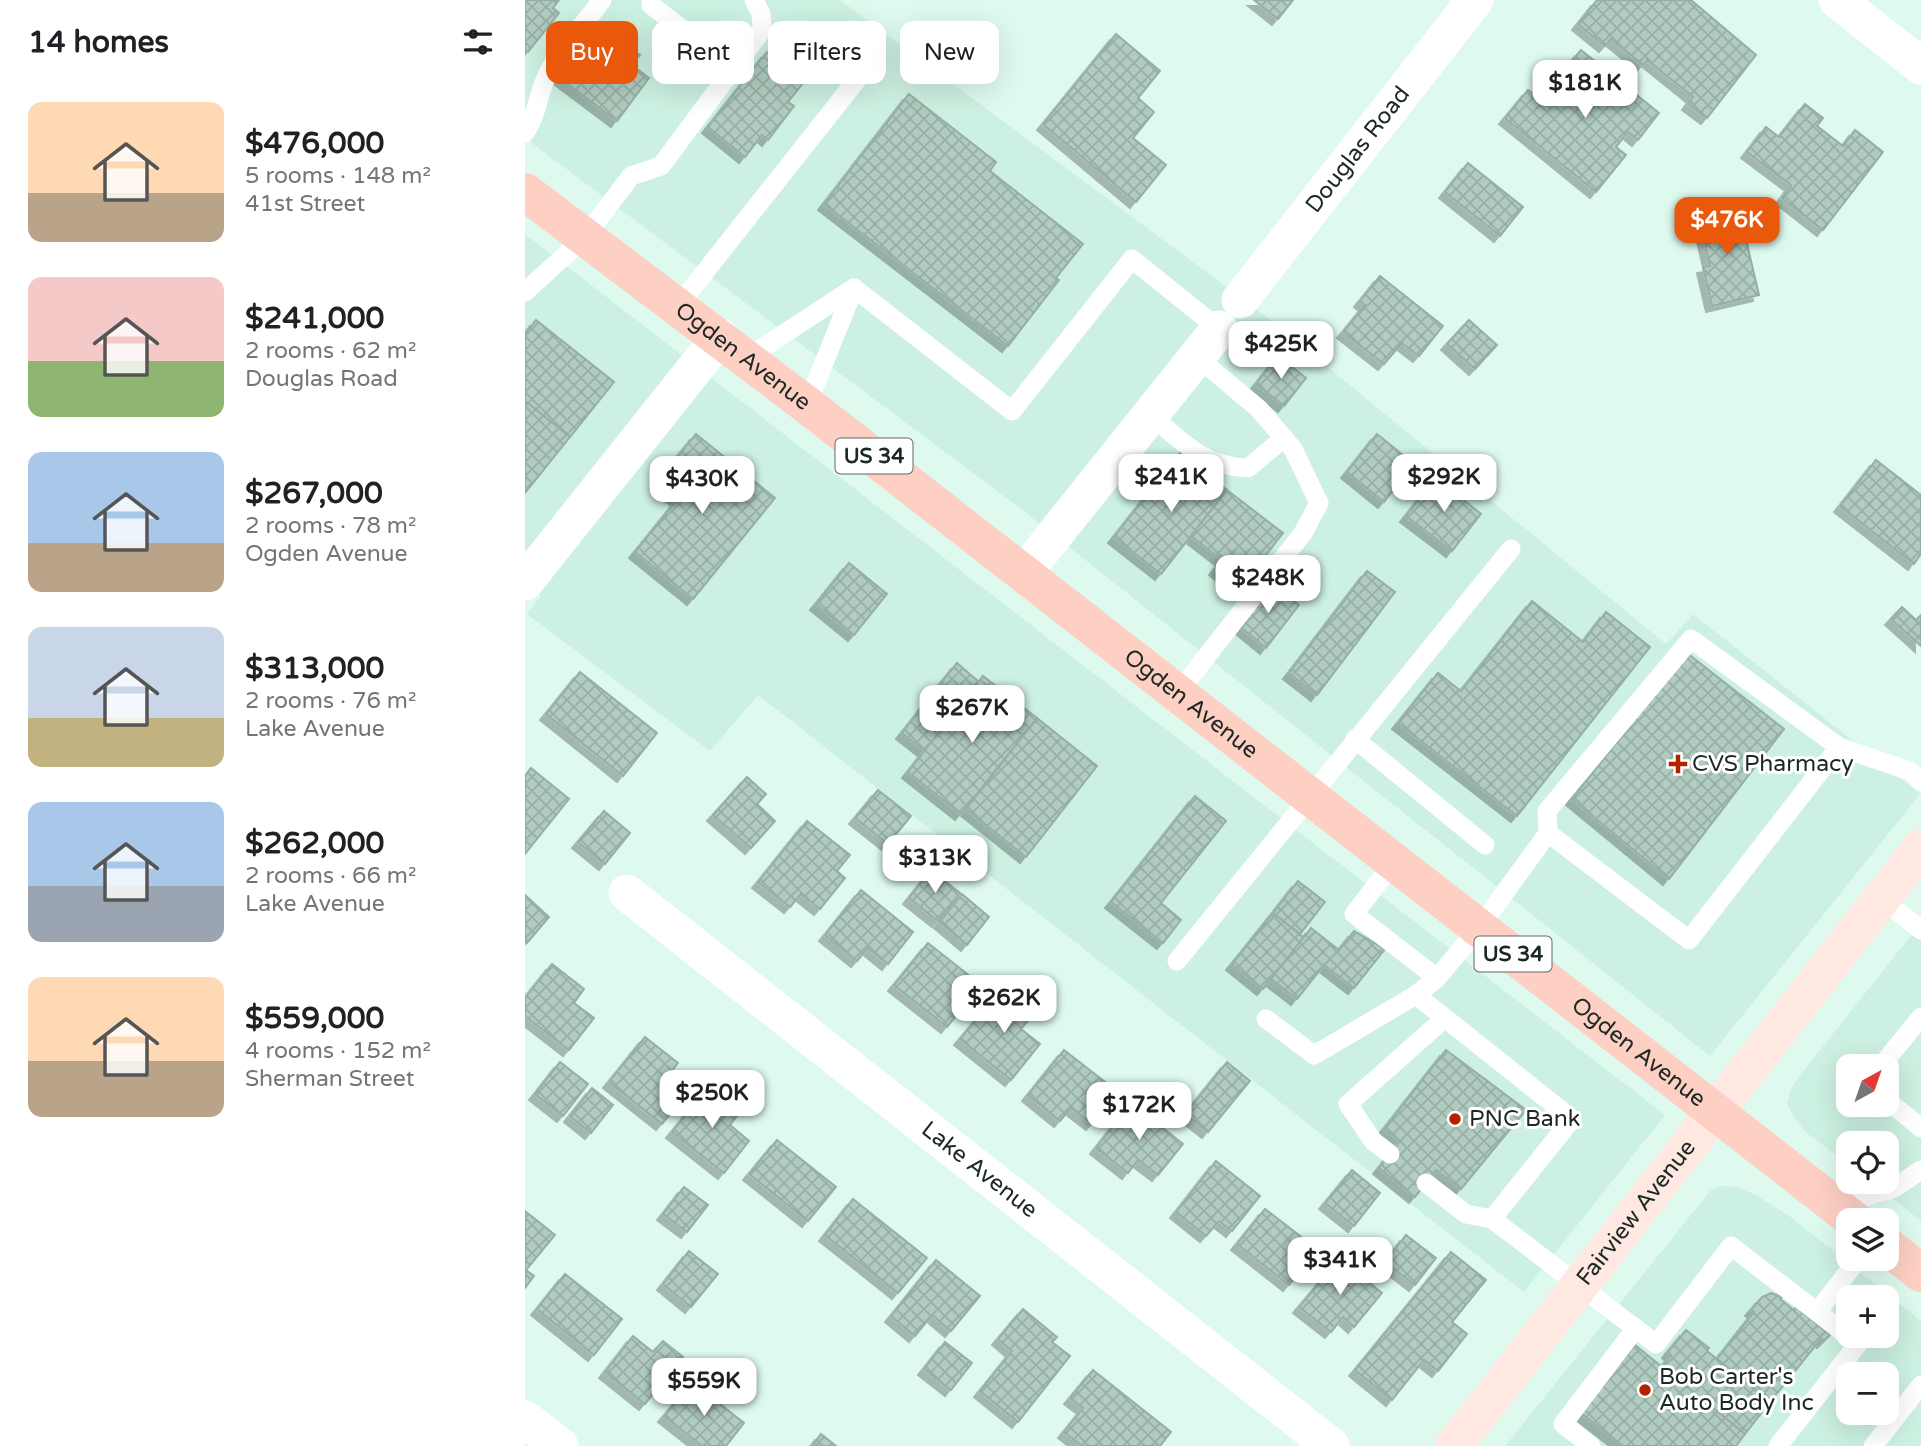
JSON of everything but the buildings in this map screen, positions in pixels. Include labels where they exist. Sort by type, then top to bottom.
[{"type":"main road","name":"Ogden Avenue","points":[[527,197],[733,347],[1840,1208]]},
{"type":"main road","points":[[1899,1255],[1921,1273]]},
{"type":"street","name":"Douglas Road","points":[[1024,573],[1475,0]]},
{"type":"street","points":[[1837,0],[1921,66]]},
{"type":"street","points":[[527,573],[733,347]]},
{"type":"street","name":"Fairview Avenue","points":[[1454,1446],[1921,848]]},
{"type":"street","name":"Lake Avenue","points":[[627,893],[1331,1446]]},
{"type":"street","points":[[525,1419],[560,1446]]},
{"type":"lane","points":[[525,132],[533,122],[542,85],[549,70],[602,0]]},
{"type":"lane","points":[[651,0],[652,5],[672,21]]},
{"type":"lane","points":[[754,0],[761,14],[762,30],[754,41]]},
{"type":"lane","points":[[525,292],[585,237],[631,176],[661,166],[723,84]]},
{"type":"lane","points":[[678,306],[853,84]]},
{"type":"lane","points":[[854,288],[1012,411],[1132,259],[1218,328],[1259,409],[1293,449],[1319,503],[1303,533],[1178,693]]},
{"type":"lane","points":[[733,347],[854,288]]},
{"type":"lane","points":[[807,405],[854,288]]},
{"type":"lane","points":[[1151,415],[1195,454],[1229,468],[1248,468],[1284,438]]},
{"type":"lane","points":[[1177,961],[1511,549]]},
{"type":"lane","points":[[1266,1019],[1314,1055],[1416,995],[1437,978],[1479,928],[1548,833],[1547,811],[1691,639],[1839,747],[1910,771],[1921,781]]},
{"type":"lane","points":[[1356,739],[1485,845]]},
{"type":"lane","points":[[1548,833],[1689,940],[1839,747]]},
{"type":"lane","points":[[1395,861],[1354,914],[1437,978]]},
{"type":"lane","points":[[1882,899],[1921,930]]},
{"type":"lane","points":[[1416,995],[1572,1119],[1492,1219]]},
{"type":"lane","points":[[1891,1054],[1921,1017]]},
{"type":"lane","points":[[1390,1154],[1373,1141],[1348,1104],[1444,1018]]},
{"type":"lane","points":[[1899,1110],[1921,1128]]},
{"type":"lane","points":[[1853,1208],[1894,1188],[1921,1170]]},
{"type":"lane","points":[[1426,1183],[1465,1214],[1492,1219],[1656,1344],[1731,1246],[1858,1344],[1779,1446]]},
{"type":"lane","points":[[1817,1312],[1849,1271]]},
{"type":"lane","points":[[1591,1446],[1563,1424],[1636,1328]]},
{"type":"lane","points":[[1873,1446],[1918,1395]]},
{"type":"shaded area","points":[[525,0],[840,0],[868,21],[768,21],[768,84],[886,84],[886,34],[900,45],[900,84],[953,84],[1264,315],[1666,644],[1693,614],[1920,794],[1710,1056],[1025,512],[525,138]]},
{"type":"shaded area","points":[[525,234],[1665,1115],[1524,1292],[758,695],[710,751],[527,614],[541,596],[525,583]]},
{"type":"shaded area","points":[[1921,923],[1921,1221],[1887,1194],[1899,1194],[1899,1131],[1836,1131],[1836,1155],[1807,1133],[1795,1119],[1787,1104],[1791,1089]]},
{"type":"shaded area","points":[[1721,1186],[1736,1187],[1756,1195],[1792,1218],[1836,1253],[1836,1271],[1858,1271],[1876,1285],[1836,1285],[1836,1348],[1899,1348],[1899,1303],[1921,1321],[1921,1446],[1505,1446],[1711,1190]]},
{"type":"place","name":"CVS Pharmacy","points":[[1678,764]]},
{"type":"place","name":"PNC Bank","points":[[1455,1119]]},
{"type":"place","name":"Bob Carter's Auto Body Inc","points":[[1645,1390]]}]
